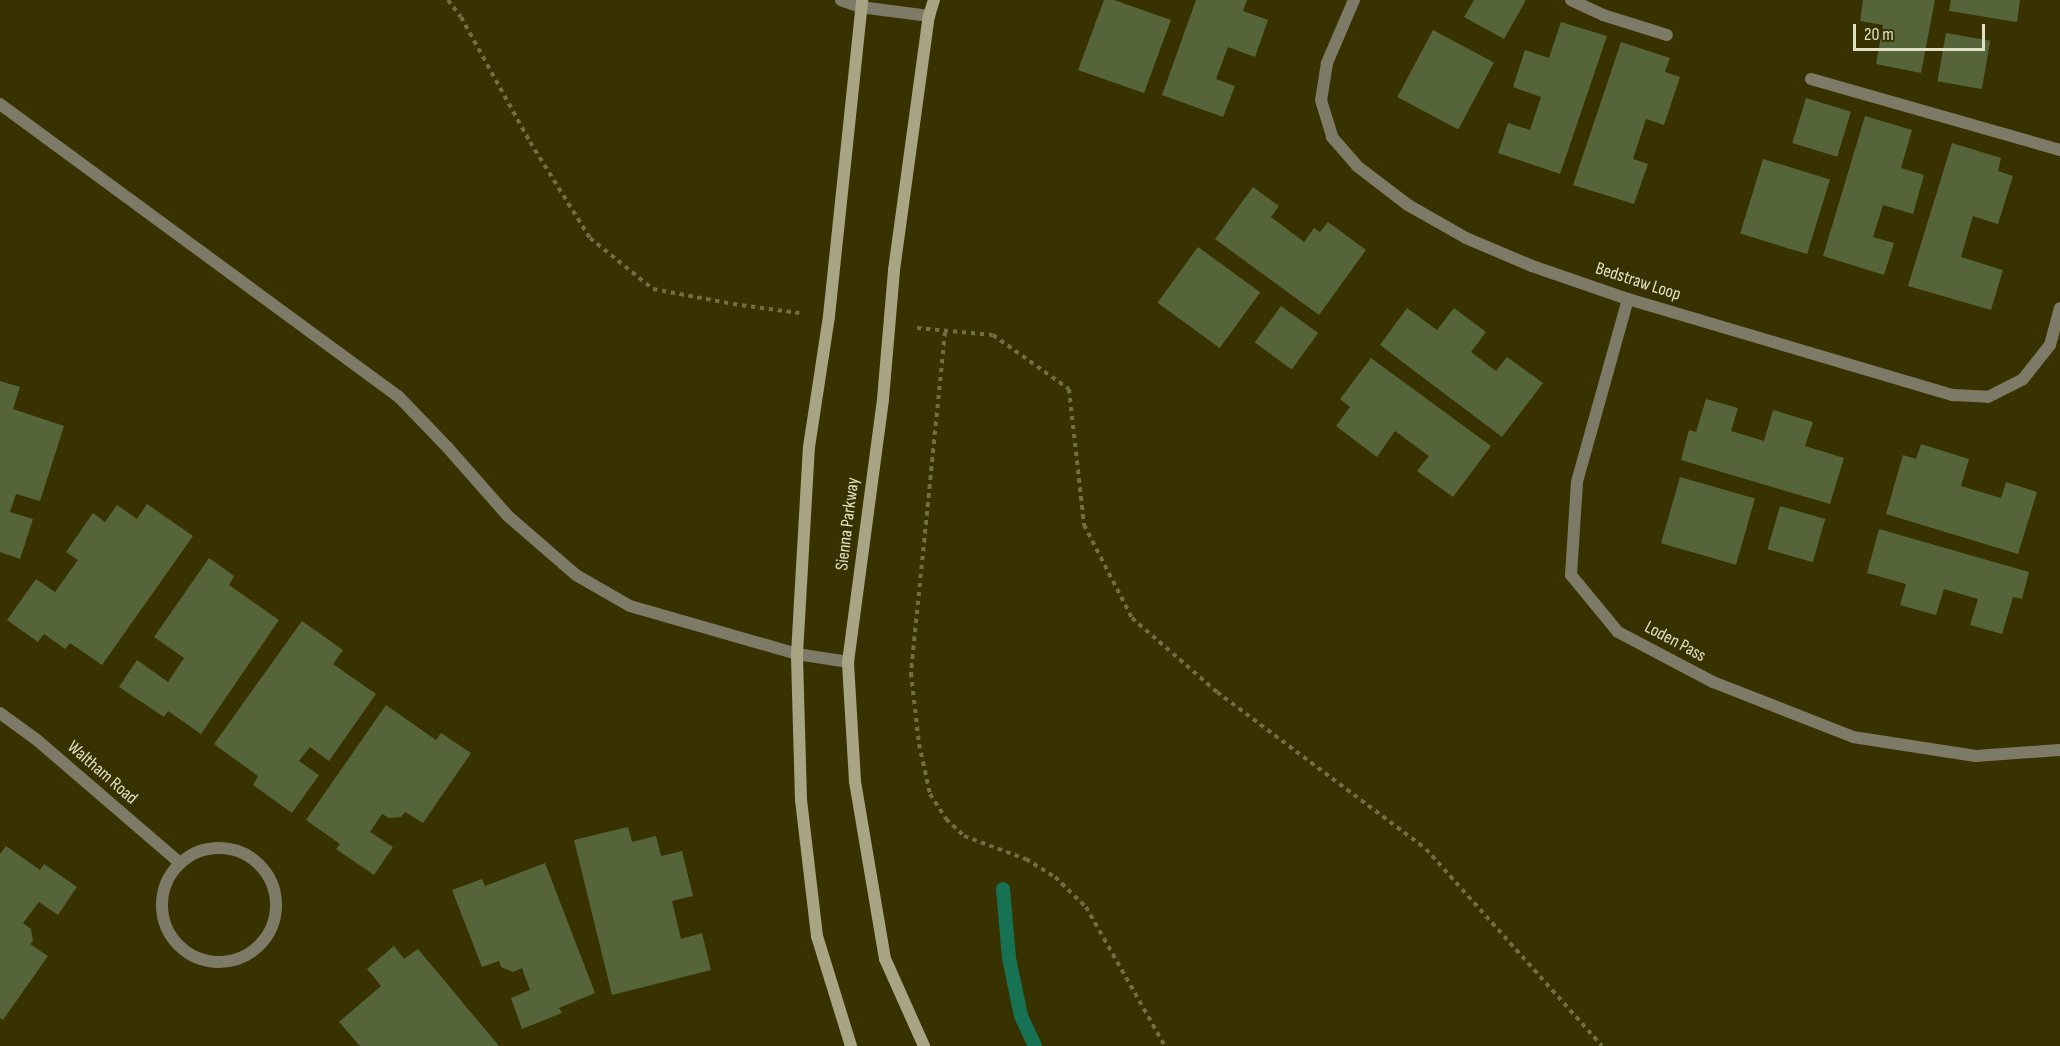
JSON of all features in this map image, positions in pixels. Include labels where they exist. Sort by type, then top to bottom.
[{"type":"main road","name":"Sienna Parkway","points":[[924,1046],[885,959],[855,781],[848,662],[883,399],[888,324],[929,16],[934,0]]},
{"type":"main road","points":[[852,1046],[817,936],[801,800],[797,654],[809,447],[829,316],[861,3]]},
{"type":"street","points":[[841,0],[929,16]]},
{"type":"street","name":"Bedstraw Loop","points":[[1354,0],[1327,63],[1321,100],[1332,137],[1357,166],[1408,205],[1466,238],[1532,266],[1628,299],[1953,395],[1988,397],[2023,379],[2050,345],[2060,308]]},
{"type":"street","points":[[1571,0],[1603,15],[1667,35]]},
{"type":"street","points":[[1811,79],[2060,150]]},
{"type":"street","points":[[0,104],[398,396],[508,516],[576,574],[630,606],[797,654],[848,662]]},
{"type":"street","name":"Loden Pass","points":[[1628,299],[1577,482],[1571,575],[1618,632],[1713,682],[1853,737],[1976,756],[2060,750]]},
{"type":"street","name":"Waltham Road","points":[[0,712],[37,740],[180,863]]},
{"type":"street","points":[[221,847],[243,853],[261,866],[273,885],[276,907],[271,928],[258,947],[239,958],[217,962],[195,957],[177,944],[165,925],[161,903],[167,881],[180,863],[199,851],[221,847]]},
{"type":"path","points":[[448,0],[461,17],[530,142],[591,238],[653,289],[733,304],[829,316]]},
{"type":"path","points":[[888,324],[945,332],[993,334],[1068,389],[1084,525],[1132,618],[1217,692],[1426,849],[1602,1046]]},
{"type":"path","points":[[945,332],[911,673],[919,744],[930,794],[946,819],[964,836],[1026,859],[1055,877],[1086,907],[1165,1046]]},
{"type":"building","points":[[1104,0],[1114,0],[1171,20],[1144,93],[1078,70]]},
{"type":"building","points":[[1196,0],[1247,0],[1243,11],[1268,20],[1255,57],[1228,47],[1216,79],[1235,86],[1223,117],[1162,95]]},
{"type":"building","points":[[1474,0],[1526,0],[1504,39],[1464,17]]},
{"type":"building","points":[[1863,0],[1935,0],[1921,73],[1876,64],[1883,25],[1860,21]]},
{"type":"building","points":[[1951,0],[2020,0],[2017,22],[1949,11]]},
{"type":"building","points":[[1561,22],[1607,36],[1560,174],[1498,153],[1508,123],[1530,130],[1541,97],[1513,87],[1525,50],[1549,58]]},
{"type":"building","points":[[1433,30],[1494,62],[1458,129],[1397,97]]},
{"type":"building","points":[[1946,33],[1990,41],[1982,89],[1937,81]]},
{"type":"building","points":[[1621,42],[1670,58],[1665,72],[1680,77],[1664,125],[1646,119],[1633,159],[1648,164],[1634,204],[1573,185]]},
{"type":"building","points":[[1806,98],[1851,112],[1837,157],[1792,143]]},
{"type":"building","points":[[1865,116],[1912,130],[1901,168],[1924,175],[1913,214],[1883,205],[1873,237],[1894,243],[1884,275],[1823,256]]},
{"type":"building","points":[[1952,143],[2001,158],[1998,171],[2013,176],[1998,224],[1973,216],[1961,257],[2003,270],[1991,310],[1908,286]]},
{"type":"building","points":[[1763,159],[1830,179],[1807,254],[1740,234]]},
{"type":"building","points":[[1253,187],[1279,206],[1271,217],[1304,242],[1314,228],[1320,232],[1328,222],[1366,250],[1319,315],[1215,239]]},
{"type":"building","points":[[1198,247],[1260,292],[1220,348],[1157,303]]},
{"type":"building","points":[[1281,306],[1318,333],[1292,369],[1255,342]]},
{"type":"building","points":[[1407,308],[1437,330],[1454,308],[1486,332],[1471,352],[1496,371],[1507,357],[1543,383],[1502,437],[1380,345]]},
{"type":"building","points":[[1371,358],[1491,446],[1453,497],[1417,471],[1429,456],[1395,431],[1377,457],[1336,426],[1350,407],[1340,399]]},
{"type":"building","points":[[0,381],[20,387],[13,409],[64,426],[40,501],[16,494],[10,512],[33,519],[20,559],[0,552]]},
{"type":"building","points":[[1706,399],[1738,408],[1731,431],[1764,441],[1773,410],[1813,422],[1805,446],[1844,458],[1830,504],[1681,460],[1689,430],[1696,432]]},
{"type":"building","points":[[1921,444],[1969,459],[1961,486],[2001,498],[2006,482],[2037,492],[2018,554],[1886,514],[1903,455],[1916,459]]},
{"type":"building","points":[[1680,477],[1755,498],[1736,565],[1661,543]]},
{"type":"building","points":[[147,504],[193,536],[102,665],[70,643],[65,649],[44,634],[38,642],[7,620],[36,579],[55,592],[78,560],[66,552],[93,513],[105,522],[117,505],[137,519]]},
{"type":"building","points":[[1780,506],[1825,519],[1813,562],[1768,549]]},
{"type":"building","points":[[1879,529],[2029,572],[2022,599],[2013,597],[2002,634],[1970,625],[1978,599],[1944,589],[1936,615],[1900,605],[1906,584],[1867,573]]},
{"type":"building","points":[[209,558],[234,576],[229,585],[279,620],[201,734],[168,711],[164,717],[119,687],[137,660],[168,682],[184,658],[154,637]]},
{"type":"building","points":[[302,621],[343,650],[333,664],[376,694],[329,761],[310,747],[299,761],[319,775],[292,813],[253,785],[258,776],[214,744]]},
{"type":"building","points":[[386,705],[436,740],[441,733],[471,753],[423,823],[405,812],[401,817],[389,818],[382,814],[370,832],[393,847],[374,875],[336,849],[340,844],[306,820]]},
{"type":"building","points":[[628,827],[632,842],[656,836],[661,856],[682,851],[693,896],[672,901],[681,939],[702,933],[711,970],[612,995],[574,840]]},
{"type":"building","points":[[6,846],[40,870],[44,864],[77,887],[58,915],[39,902],[23,923],[31,929],[33,941],[30,944],[48,956],[3,1020],[0,1018],[0,854]]},
{"type":"building","points":[[545,863],[595,993],[559,1008],[562,1013],[522,1029],[511,998],[530,990],[522,968],[513,972],[501,967],[499,961],[482,967],[452,890],[482,879],[485,886]]},
{"type":"building","points":[[394,946],[404,959],[418,949],[499,1046],[360,1046],[339,1022],[381,986],[367,969]]},
{"type":"waterway","points":[[1003,889],[1009,958],[1021,1016],[1035,1046]]}]
